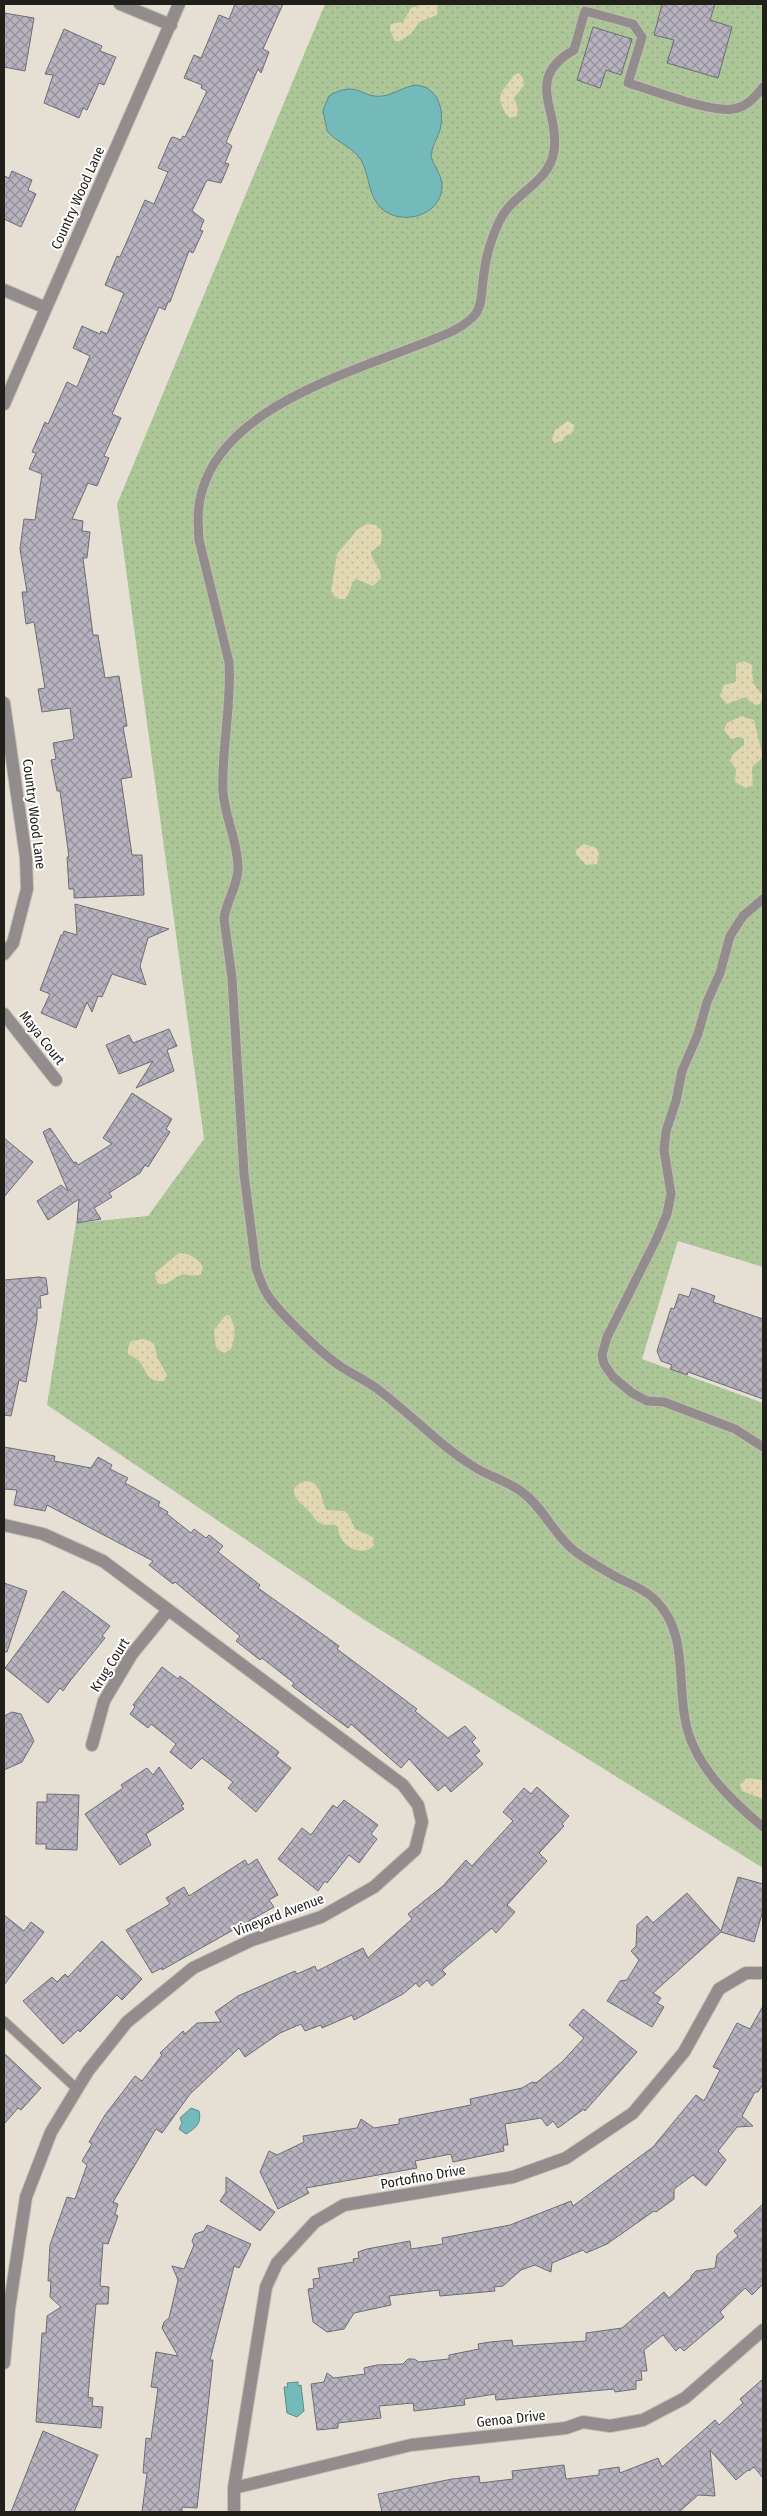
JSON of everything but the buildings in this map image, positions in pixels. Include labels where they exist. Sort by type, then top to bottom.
[{"type":"street","points":[[120,4],[170,25]]},
{"type":"street","name":"Country Wood Lane","points":[[4,404],[179,4]]},
{"type":"street","points":[[4,290],[46,308]]},
{"type":"street","name":"Country Wood Lane","points":[[4,703],[26,858],[27,888],[13,943],[4,954]]},
{"type":"street","name":"Maya Court","points":[[4,1014],[56,1080]]},
{"type":"street","name":"Vineyard Avenue","points":[[4,1525],[43,1534],[103,1561],[403,1784],[418,1805],[422,1822],[415,1850],[374,1887],[321,1917],[252,1940],[193,1968],[128,2022],[88,2070],[51,2132],[26,2197],[6,2309],[4,2363]]},
{"type":"street","name":"Krug Court","points":[[92,1745],[104,1701],[132,1654],[168,1610]]},
{"type":"street","name":"Portofino Drive","points":[[234,2512],[234,2488],[266,2287],[277,2263],[315,2222],[344,2205],[513,2177],[566,2158],[633,2113],[684,2052],[719,1988],[746,1973],[763,1973]]},
{"type":"street","name":"Genoa Drive","points":[[234,2488],[411,2445],[566,2428],[584,2422],[610,2426],[643,2420],[685,2398],[763,2330]]},
{"type":"lane","points":[[763,87],[755,98],[745,105],[721,110],[628,83],[642,37],[634,24],[586,11],[574,50],[564,56],[550,70],[546,82],[545,96],[554,135],[551,163],[544,175],[510,205],[500,220],[486,259],[482,300],[477,313],[468,323],[453,331],[302,393],[254,421],[228,445],[208,476],[202,489],[198,525],[199,540],[222,632],[229,672],[223,794],[238,868],[224,919],[232,978],[244,1174],[256,1268],[261,1282],[276,1306],[320,1350],[339,1366],[380,1391],[452,1452],[478,1469],[502,1480],[523,1493],[533,1502],[560,1538],[576,1552],[653,1598],[663,1609],[676,1636],[684,1713],[693,1746],[714,1778],[763,1827]]},
{"type":"lane","points":[[763,899],[752,906],[730,936],[720,973],[707,1002],[698,1034],[682,1071],[665,1140],[670,1184],[670,1204],[660,1232],[607,1337],[602,1355],[607,1371],[632,1393],[647,1400],[664,1402],[726,1425],[745,1434],[763,1447]]},
{"type":"lane","points":[[4,2021],[77,2089]]},
{"type":"green space","points":[[325,4],[763,4],[763,1267],[678,1241],[642,1359],[763,1403],[763,1868],[363,1619],[47,1405],[76,1223],[148,1216],[204,1139],[117,504]]},
{"type":"sand","points":[[425,4],[438,4],[437,15],[419,22],[411,34],[400,41],[395,41],[390,30],[391,24],[403,22],[411,8]]},
{"type":"sand","points":[[519,73],[523,78],[524,85],[514,98],[518,108],[517,116],[510,118],[505,113],[500,101],[501,93],[514,75]]},
{"type":"sand","points":[[568,421],[574,425],[573,433],[566,435],[562,441],[554,443],[552,439],[555,430]]},
{"type":"sand","points":[[367,524],[376,525],[382,531],[381,544],[371,552],[380,570],[381,578],[373,586],[356,579],[345,599],[337,599],[331,592],[337,554],[358,529]]},
{"type":"sand","points":[[744,661],[752,665],[753,683],[763,696],[760,704],[755,705],[745,697],[727,704],[720,696],[724,685],[736,682],[736,664]]},
{"type":"sand","points":[[741,716],[754,720],[762,754],[761,759],[752,767],[753,785],[746,788],[735,782],[736,769],[730,761],[733,754],[744,745],[744,739],[740,737],[731,739],[724,730],[727,723]]},
{"type":"sand","points":[[584,844],[596,848],[599,853],[597,864],[586,865],[576,854],[576,850]]},
{"type":"sand","points":[[179,1253],[190,1255],[199,1261],[203,1267],[201,1274],[196,1276],[181,1275],[164,1284],[157,1283],[155,1273]]},
{"type":"sand","points":[[229,1315],[234,1327],[234,1336],[231,1349],[224,1353],[216,1348],[214,1330],[225,1316]]},
{"type":"sand","points":[[144,1339],[154,1343],[157,1357],[167,1375],[164,1381],[150,1378],[139,1361],[128,1354],[128,1347],[131,1341]]},
{"type":"sand","points":[[305,1481],[313,1482],[319,1489],[326,1510],[344,1511],[348,1514],[355,1529],[373,1537],[374,1546],[361,1551],[353,1549],[342,1540],[336,1525],[323,1524],[316,1520],[295,1496],[295,1488]]},
{"type":"sand","points":[[747,1778],[763,1780],[763,1799],[742,1791],[740,1784]]},
{"type":"water","points":[[415,85],[423,86],[434,94],[440,107],[440,130],[431,156],[441,179],[442,188],[440,198],[427,211],[419,215],[400,217],[390,214],[377,204],[361,160],[353,151],[327,131],[323,110],[329,96],[338,91],[353,89],[369,95],[382,96]]},
{"type":"water","points":[[191,2108],[199,2111],[200,2119],[195,2127],[186,2134],[179,2129],[182,2123],[180,2118]]},
{"type":"water","points":[[298,2382],[298,2386],[301,2385],[304,2411],[297,2417],[287,2413],[284,2387],[288,2387],[287,2383]]}]
